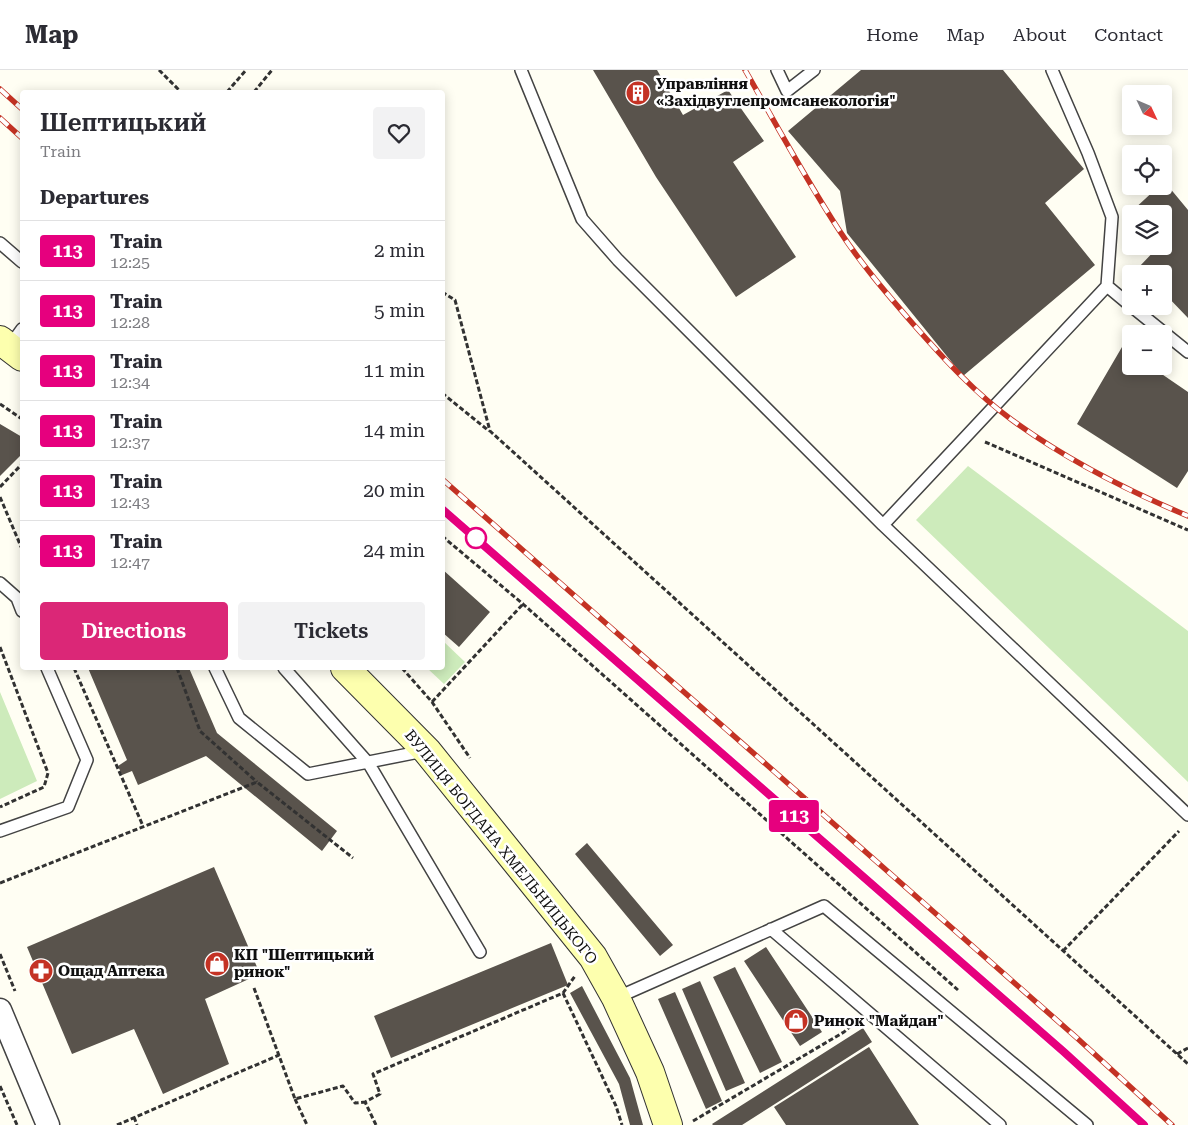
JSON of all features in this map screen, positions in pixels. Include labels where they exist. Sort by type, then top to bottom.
[{"type":"street","name":"ВУЛИЦЯ БОГДАНА ХМЕЛЬНИЦЬКОГО","points":[[347,670],[426,751],[593,957],[616,998],[650,1072],[679,1124]]},
{"type":"street","points":[[2,1019],[48,1125]]},
{"type":"lane","points":[[521,70],[582,219],[618,260],[883,525],[1188,814]]},
{"type":"lane","points":[[776,70],[787,91],[814,70]]},
{"type":"lane","points":[[883,525],[1107,286],[1112,217],[1088,153],[1052,70]]},
{"type":"lane","points":[[0,243],[20,260]]},
{"type":"lane","points":[[1107,286],[1122,298]]},
{"type":"lane","points":[[1142,315],[1188,352]]},
{"type":"lane","points":[[0,583],[16,598],[20,607]]},
{"type":"lane","points":[[0,831],[68,807],[87,760],[48,670]]},
{"type":"lane","points":[[216,670],[239,718],[308,774],[369,764],[426,751]]},
{"type":"lane","points":[[286,670],[369,764],[480,952]]},
{"type":"lane","points":[[616,998],[824,906],[1087,1125]]},
{"type":"lane","points":[[771,929],[1000,1125]]},
{"type":"path","points":[[159,70],[179,90]]},
{"type":"path","points":[[229,90],[246,70]]},
{"type":"path","points":[[256,90],[272,70]]},
{"type":"path","points":[[445,294],[455,300],[490,431]]},
{"type":"path","points":[[445,395],[490,431],[1188,1064]]},
{"type":"path","points":[[0,404],[20,419]]},
{"type":"path","points":[[968,435],[1188,530]]},
{"type":"path","points":[[0,487],[20,466]]},
{"type":"path","points":[[0,497],[20,544]]},
{"type":"path","points":[[445,539],[523,604],[961,993]]},
{"type":"path","points":[[432,702],[523,604]]},
{"type":"path","points":[[0,647],[48,773],[44,787],[0,807]]},
{"type":"path","points":[[75,670],[143,826]]},
{"type":"path","points":[[178,670],[200,731],[257,782],[353,858]]},
{"type":"path","points":[[0,884],[257,782]]},
{"type":"path","points":[[1063,951],[1181,829]]},
{"type":"path","points":[[295,1099],[343,1086],[355,1103],[365,1102],[380,1094],[373,1074],[563,992],[579,970]]},
{"type":"path","points":[[254,988],[295,1099],[307,1125]]},
{"type":"path","points":[[563,992],[616,1106],[622,1125]]},
{"type":"path","points":[[679,1124],[844,1032],[866,1011]]},
{"type":"path","points":[[1177,1054],[1188,1048]]},
{"type":"path","points":[[117,1125],[279,1055]]},
{"type":"path","points":[[0,1086],[17,1125]]},
{"type":"path","points":[[365,1102],[376,1125]]},
{"type":"path","points":[[134,1117],[137,1125]]},
{"type":"green space","points":[[968,466],[1188,631],[1188,782],[916,520]]},
{"type":"green space","points":[[445,643],[465,662],[444,684],[429,670],[445,670]]},
{"type":"green space","points":[[0,692],[37,781],[0,799]]},
{"type":"building","points":[[593,70],[657,70],[683,115],[728,90],[764,141],[733,162],[796,257],[736,297],[656,177]]},
{"type":"building","points":[[861,70],[1003,70],[1084,169],[1045,203],[1095,265],[963,376],[847,233],[840,191],[788,131]]},
{"type":"building","points":[[1172,191],[1188,210],[1188,318],[1172,301],[1172,265],[1141,265],[1150,255],[1172,255],[1172,205],[1139,205],[1149,195],[1172,195]]},
{"type":"building","points":[[1122,347],[1122,375],[1163,375],[1188,392],[1188,471],[1177,488],[1077,424]]},
{"type":"building","points":[[0,424],[20,436],[20,456],[0,476]]},
{"type":"building","points":[[445,572],[490,612],[459,647],[445,635]]},
{"type":"building","points":[[89,670],[190,670],[217,733],[337,831],[322,851],[206,756],[138,785],[132,771],[122,775],[118,766],[127,760]]},
{"type":"building","points":[[587,843],[673,945],[660,956],[575,854]]},
{"type":"building","points":[[214,867],[260,974],[205,999],[229,1064],[163,1094],[134,1029],[72,1054],[27,947]]},
{"type":"building","points":[[551,943],[568,985],[391,1058],[374,1016]]},
{"type":"building","points":[[766,947],[822,1032],[800,1046],[744,961]]},
{"type":"building","points":[[735,967],[782,1062],[760,1073],[713,977]]},
{"type":"building","points":[[700,981],[745,1083],[726,1091],[682,989]]},
{"type":"building","points":[[582,986],[630,1078],[643,1125],[630,1125],[619,1084],[570,993]]},
{"type":"building","points":[[675,992],[722,1101],[706,1109],[658,999]]},
{"type":"building","points":[[863,1028],[872,1042],[742,1125],[712,1124]]},
{"type":"building","points":[[869,1047],[919,1125],[786,1125],[774,1107]]},
{"type":"railway","points":[[745,70],[802,171],[847,243],[894,302],[960,375],[998,410],[1054,448],[1120,485],[1188,516]]},
{"type":"railway","points":[[0,89],[20,107]]},
{"type":"railway","points":[[0,118],[20,136]]},
{"type":"railway","points":[[445,482],[1077,1038],[1172,1125]]},
{"type":"railway","points":[[445,512],[1064,1052],[1144,1125]]},
{"type":"train","name":"113","points":[[445,512],[1064,1052],[1144,1125]]},
{"type":"place","name":"Управління «Західвуглепромсанекологія\"","points":[[638,93]]},
{"type":"place","name":"КП \"Шептицький ринок\"","points":[[217,964]]},
{"type":"place","name":"Ощад Аптека","points":[[41,971]]},
{"type":"place","name":"Ринок \"Майдан\"","points":[[796,1021]]}]
